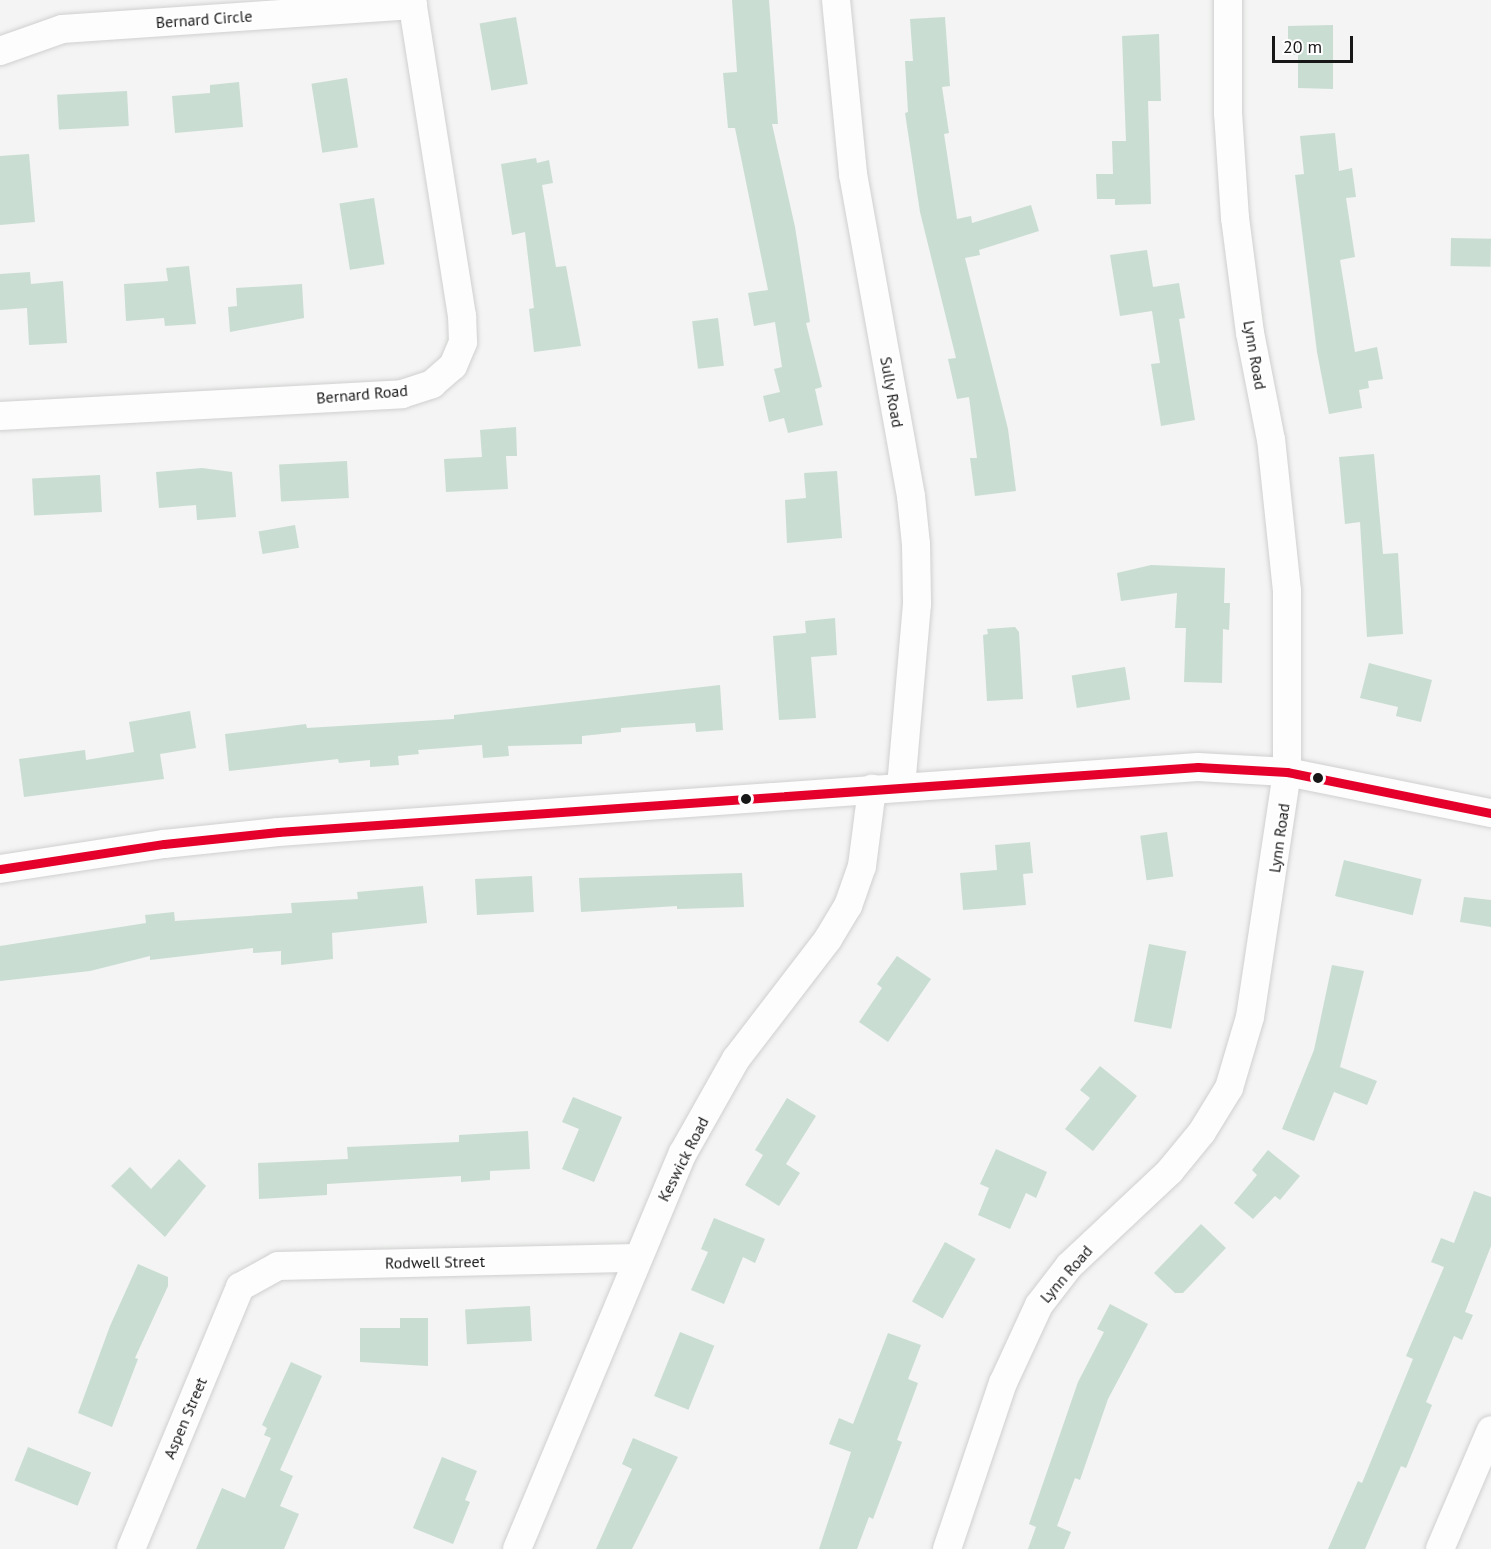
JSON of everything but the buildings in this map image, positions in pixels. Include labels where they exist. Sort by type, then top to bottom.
[{"type":"street","name":"Sully Road","points":[[836,0],[853,174],[911,496],[916,544],[917,604],[901,786]]},
{"type":"street","name":"Lynn Road","points":[[947,1549],[1003,1383],[1039,1305],[1069,1266],[1170,1171],[1202,1132],[1229,1088],[1250,1017],[1287,772],[1287,591],[1271,440],[1250,333],[1235,218],[1228,113],[1228,0]]},
{"type":"street","name":"Bernard Circle","points":[[0,51],[62,29],[413,2]]},
{"type":"street","name":"Bernard Road","points":[[0,416],[402,394],[432,384],[453,366],[463,342],[462,316],[413,2]]},
{"type":"street","points":[[0,869],[164,844],[278,832],[1198,766],[1287,772],[1491,813]]},
{"type":"street","name":"Keswick Road","points":[[518,1549],[636,1258],[683,1153],[736,1059],[828,939],[848,906],[864,856],[873,789]]},
{"type":"street","name":"Rodwell Street","points":[[240,1287],[278,1266],[636,1258]]},
{"type":"street","name":"Aspen Street","points":[[131,1549],[240,1287]]},
{"type":"street","points":[[1440,1549],[1491,1430]]},
{"type":"transit line","points":[[0,869],[164,844],[278,832],[1198,767],[1287,772],[1491,813]]}]
